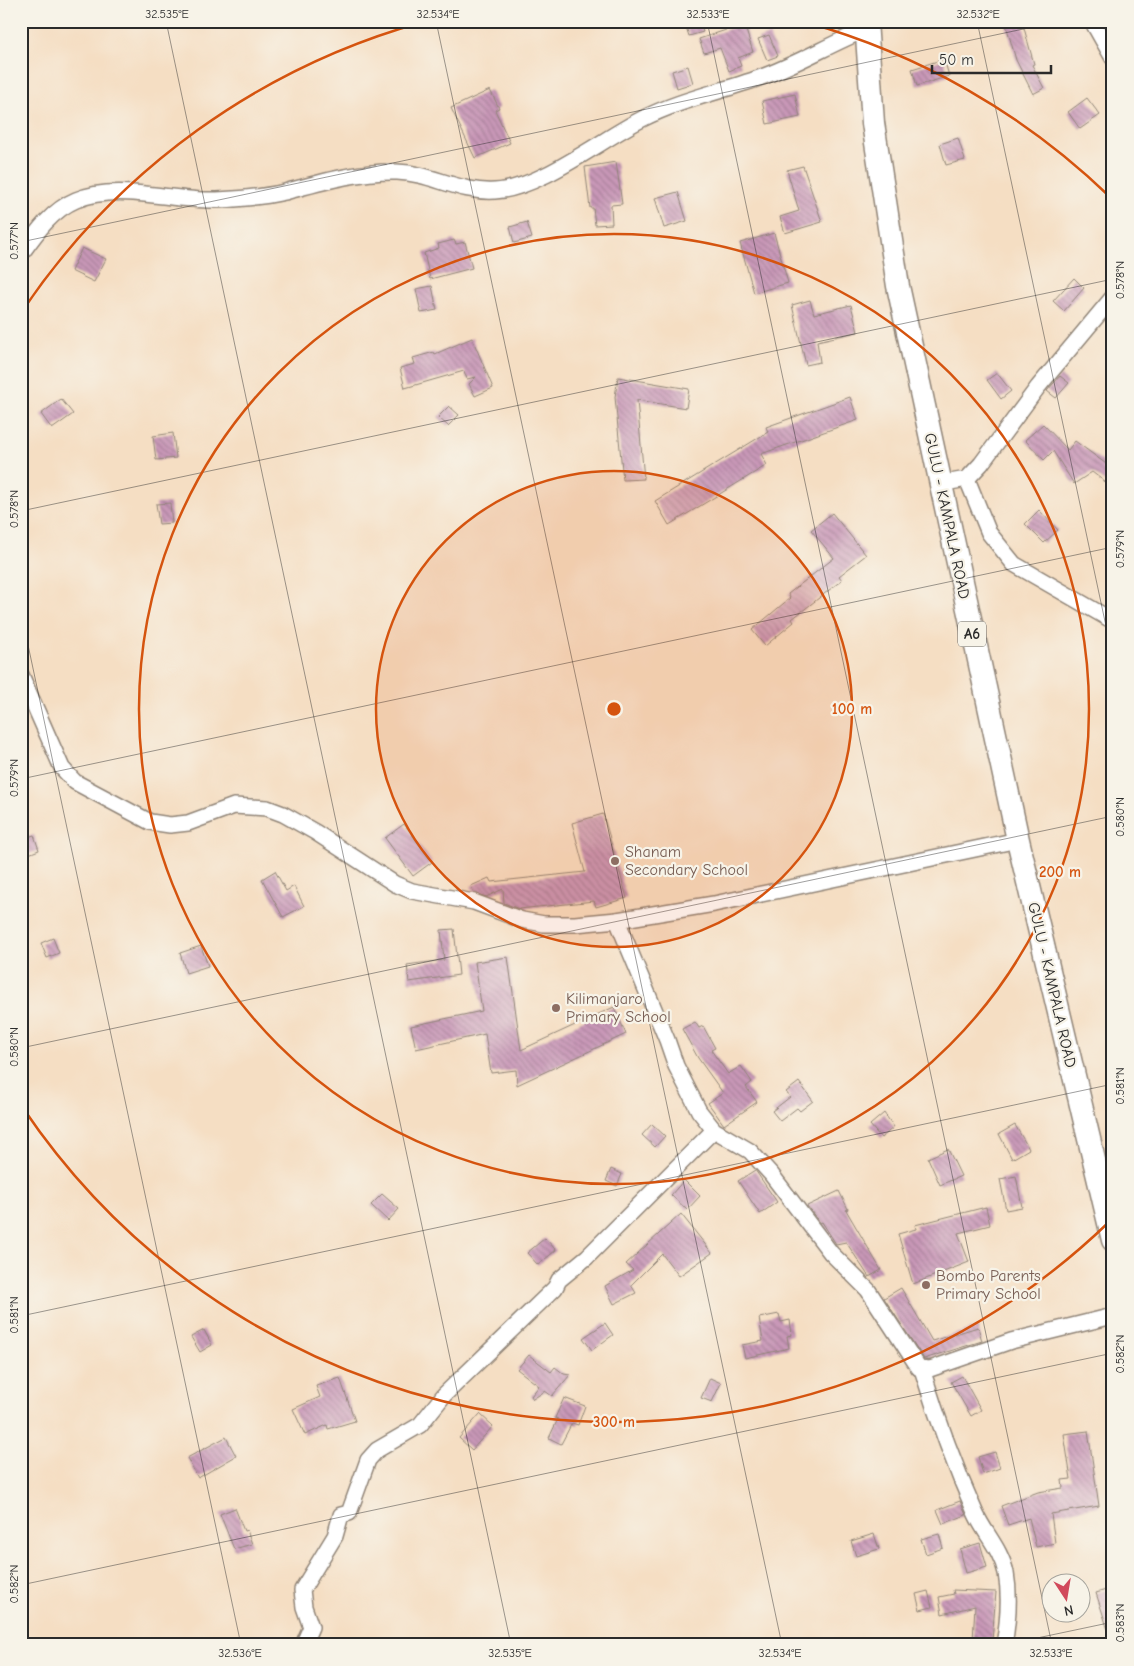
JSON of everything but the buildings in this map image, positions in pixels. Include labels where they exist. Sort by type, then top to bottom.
[{"type":"main road","name":"GULU - KAMPALA ROAD","points":[[866,25],[873,123],[898,286],[939,484],[1018,840],[1113,1240]]},
{"type":"street","points":[[1092,21],[1113,58]]},
{"type":"street","points":[[21,254],[37,231],[55,213],[76,200],[99,194],[140,193],[215,200],[253,197],[377,172],[400,172],[424,176],[470,191],[498,191],[528,183],[643,118],[682,102],[757,79],[787,67],[866,25]]},
{"type":"street","points":[[939,484],[967,479],[986,458],[1080,335],[1113,297]]},
{"type":"street","points":[[967,479],[989,533],[1014,564],[1113,621]]},
{"type":"street","points":[[21,676],[62,768],[75,782],[150,822],[170,825],[188,823],[234,806],[268,808],[300,823],[395,884],[412,892],[474,902],[522,920],[544,924],[575,924],[618,920],[797,888],[1018,840]]},
{"type":"street","points":[[618,920],[687,1091],[714,1130],[750,1151],[771,1174],[831,1253],[868,1290],[922,1369],[954,1464],[976,1514],[995,1543],[1006,1572],[1008,1599],[1004,1645]]},
{"type":"street","points":[[303,1645],[311,1626],[304,1607],[302,1590],[335,1536],[341,1515],[350,1513],[368,1460],[377,1450],[420,1424],[444,1395],[555,1288],[559,1280],[587,1257],[714,1130]]},
{"type":"street","points":[[922,1369],[1024,1337],[1113,1316]]},
{"type":"place","name":"Shanam Secondary School","points":[[615,861]]},
{"type":"place","name":"Kilimanjaro Primary School","points":[[556,1008]]},
{"type":"place","name":"Bombo Parents Primary School","points":[[926,1285]]}]
